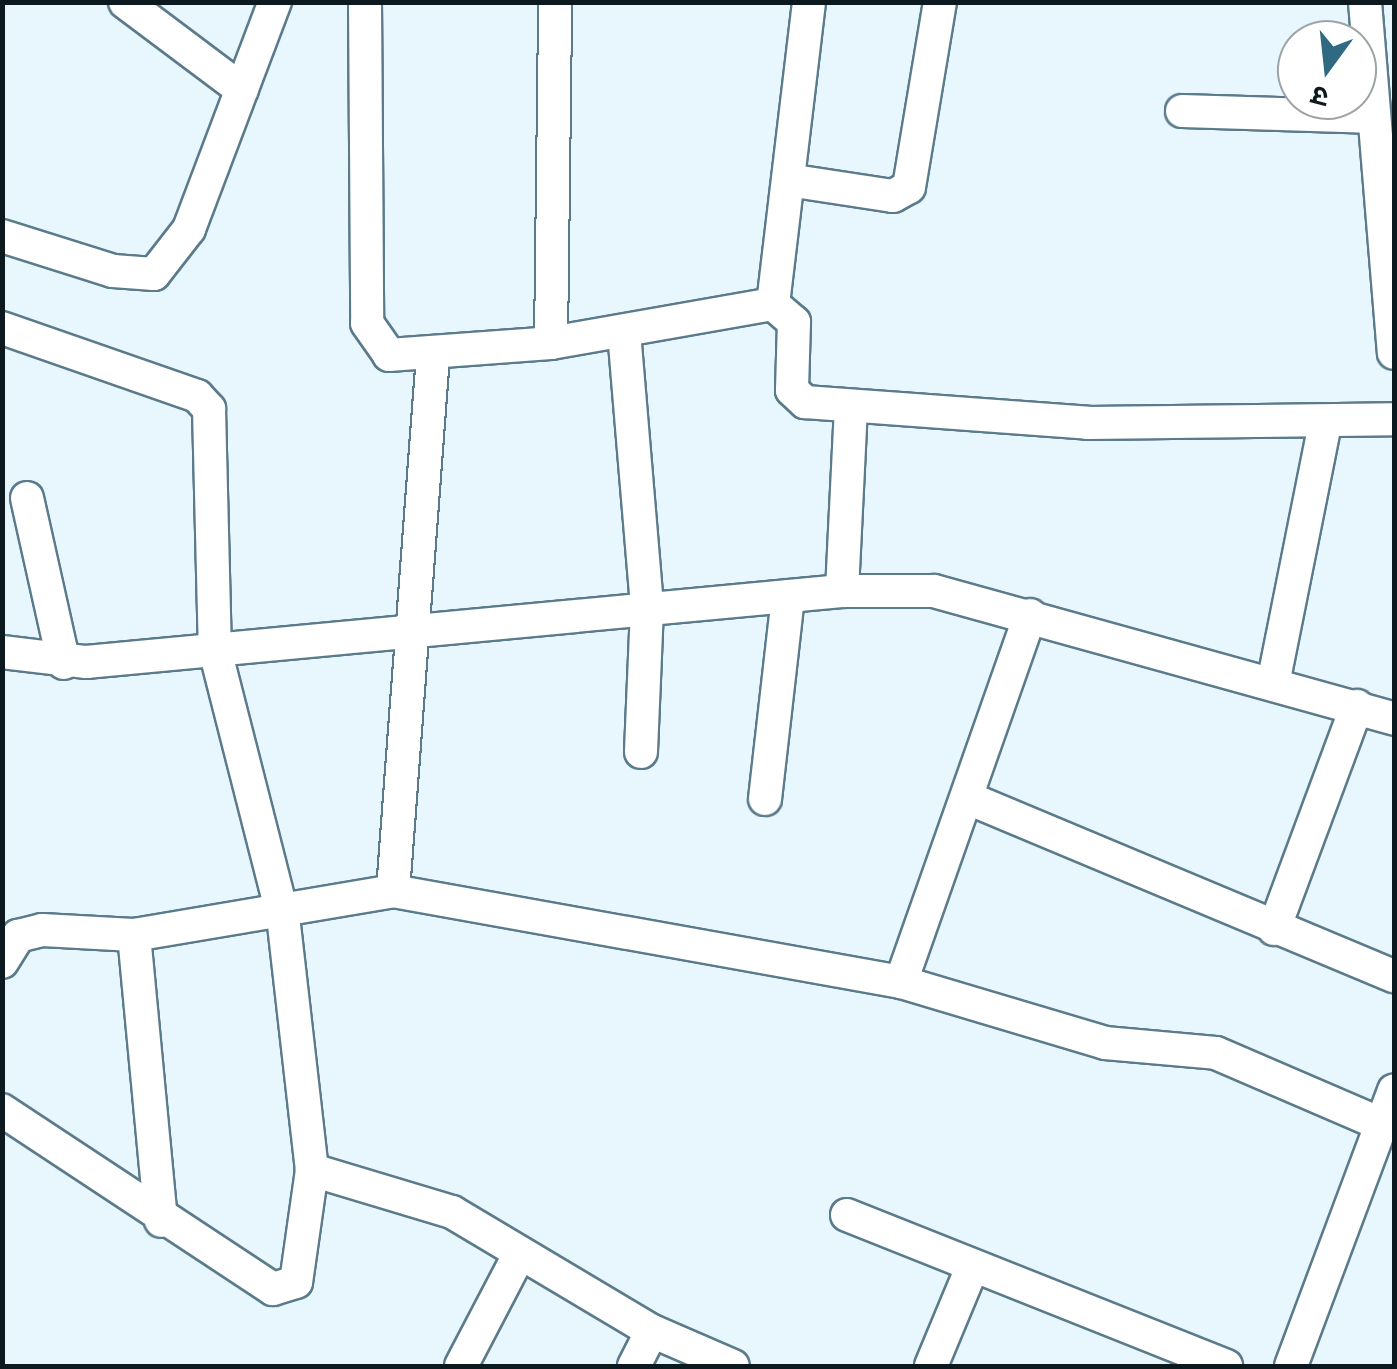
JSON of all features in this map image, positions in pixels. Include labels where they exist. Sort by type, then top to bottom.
[{"type":"street","points":[[125,2],[242,90]]},
{"type":"street","points":[[2,236],[112,271],[154,274],[189,228],[276,2]]},
{"type":"street","points":[[366,2],[367,324],[389,356],[551,343],[773,304]]},
{"type":"street","points":[[551,343],[555,2]]},
{"type":"street","points":[[773,304],[809,2]]},
{"type":"street","points":[[788,180],[893,196],[909,187],[940,2]]},
{"type":"street","points":[[1182,111],[1277,114]]},
{"type":"street","points":[[1368,120],[1394,352]]},
{"type":"street","points":[[773,304],[794,322],[798,399],[1088,423],[1325,424],[1394,419]]},
{"type":"street","points":[[2,328],[197,396],[210,409],[215,650],[283,916],[312,1170],[301,1268],[287,1290],[161,1221],[2,1110]]},
{"type":"street","points":[[624,332],[647,608],[642,752]]},
{"type":"street","points":[[393,891],[408,639],[432,354]]},
{"type":"street","points":[[842,591],[851,406]]},
{"type":"street","points":[[1273,684],[1325,424]]},
{"type":"street","points":[[27,498],[64,663]]},
{"type":"street","points":[[2,652],[64,663],[408,639],[647,608],[842,591],[934,592],[1030,615],[1394,720]]},
{"type":"street","points":[[765,799],[788,596]]},
{"type":"street","points":[[900,982],[970,799],[1030,615]]},
{"type":"street","points":[[1274,930],[1356,706]]},
{"type":"street","points":[[970,799],[1274,930],[1394,976]]},
{"type":"street","points":[[2,962],[18,936],[42,930],[134,934],[283,916],[393,891],[900,982],[1106,1043],[1216,1053],[1383,1125]]},
{"type":"street","points":[[134,934],[161,1221]]},
{"type":"street","points":[[1291,1366],[1394,1091]]},
{"type":"street","points":[[312,1170],[421,1199],[520,1252],[652,1332],[733,1366]]},
{"type":"street","points":[[847,1215],[971,1270],[1226,1366]]},
{"type":"street","points":[[462,1366],[520,1252]]},
{"type":"street","points":[[932,1366],[971,1270]]},
{"type":"street","points":[[634,1366],[652,1332]]}]
